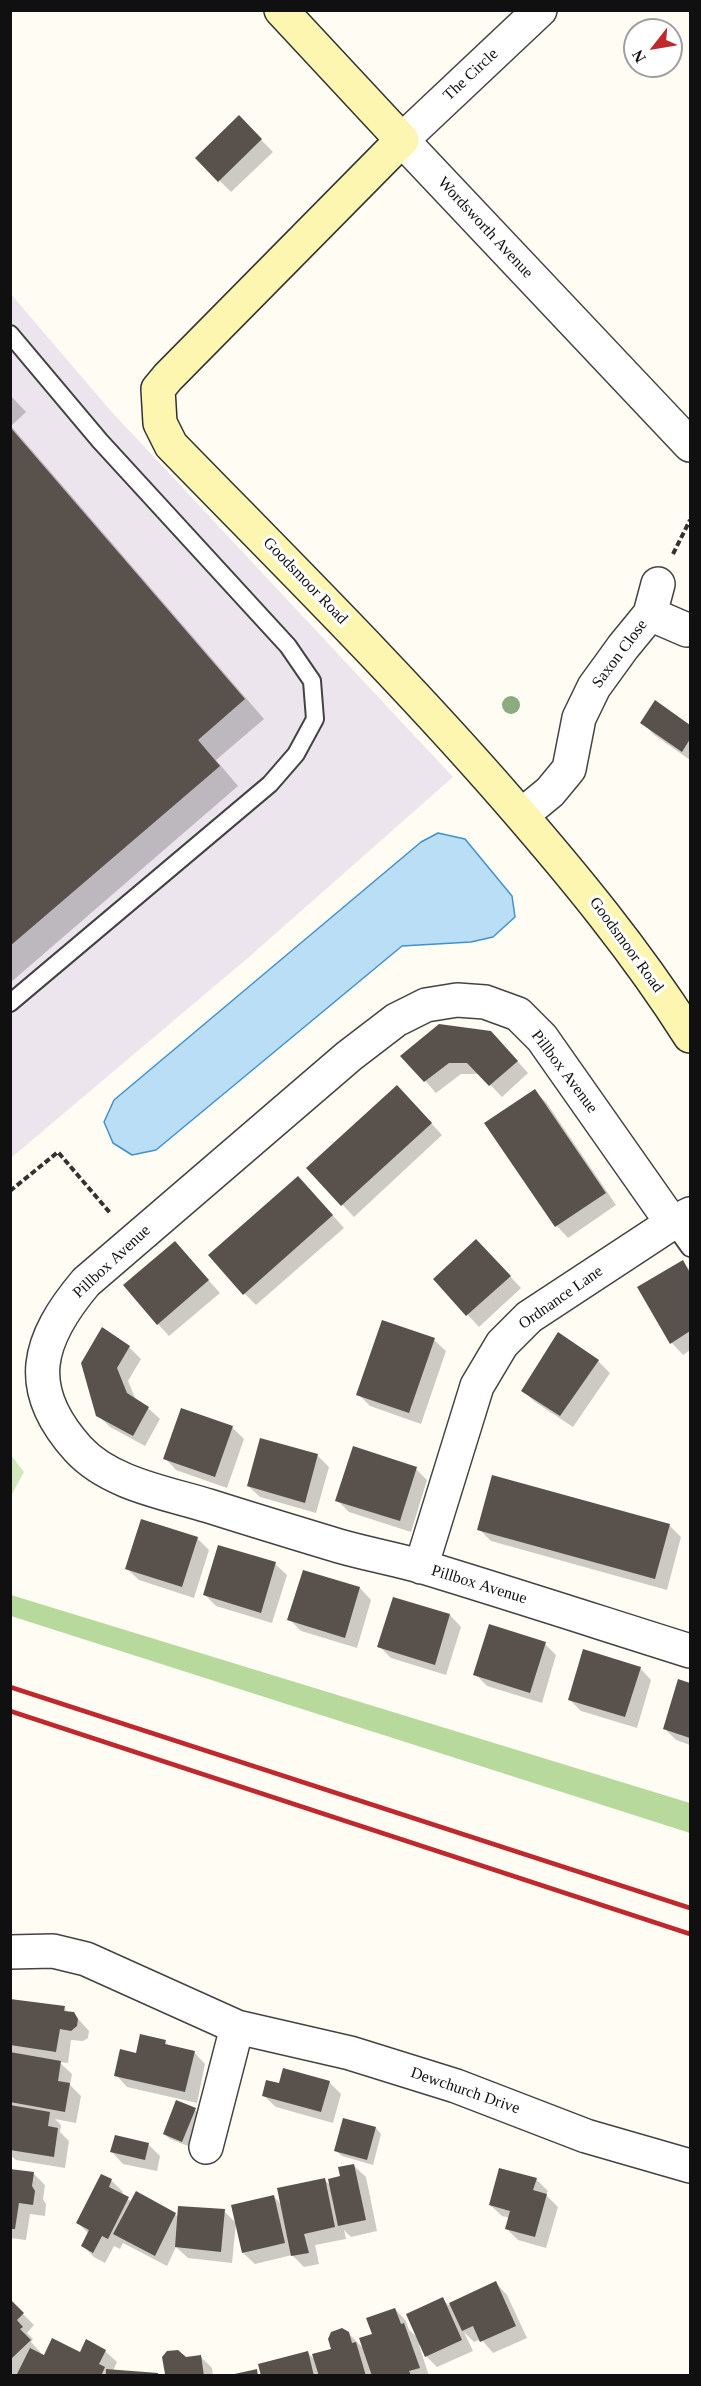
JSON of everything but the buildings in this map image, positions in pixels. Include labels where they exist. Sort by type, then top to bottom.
[{"type":"street","name":"Wordsworth Avenue","points":[[281,10],[690,445]]},
{"type":"street","name":"The Circle","points":[[402,140],[540,10]]},
{"type":"street","name":"Goodsmoor Road","points":[[402,140],[168,377],[158,389],[160,423],[171,445],[385,663],[577,879],[626,942],[690,1036]]},
{"type":"street","name":"Saxon Close","points":[[522,816],[550,792],[569,769],[579,718],[594,687],[654,599],[687,630]]},
{"type":"street","name":"Pillbox Avenue","points":[[684,1229],[542,1038],[518,1014],[485,1002],[457,1000],[426,1005],[396,1020],[349,1056],[86,1282],[66,1306],[45,1345],[42,1382],[54,1417],[79,1450],[109,1472],[145,1487],[340,1546],[421,1567],[690,1651]]},
{"type":"street","name":"Ordnance Lane","points":[[421,1567],[477,1386],[502,1344],[529,1317],[684,1229]]},
{"type":"street","name":"Dewchurch Drive","points":[[10,1952],[53,1951],[86,1959],[237,2026],[350,2053],[456,2086],[586,2136],[690,2166]]},
{"type":"street","points":[[206,2147],[237,2026]]},
{"type":"lane","points":[[10,334],[100,441],[288,645],[312,681],[315,719],[296,754],[270,784],[10,1003]]},
{"type":"path","points":[[10,1191],[58,1152],[133,1240]]},
{"type":"shaded area","points":[[10,293],[110,410],[453,777],[249,957],[11,1158]]},
{"type":"green space","points":[[11,1455],[24,1472],[11,1496]]},
{"type":"green space","points":[[11,1595],[690,1803],[690,1833],[11,1616]]},
{"type":"water","points":[[438,833],[465,839],[512,896],[515,917],[493,937],[471,942],[402,946],[156,1150],[132,1155],[113,1143],[104,1122],[114,1100],[421,842]]},
{"type":"railway","points":[[10,1687],[690,1908]]},
{"type":"railway","points":[[10,1711],[690,1934]]}]
